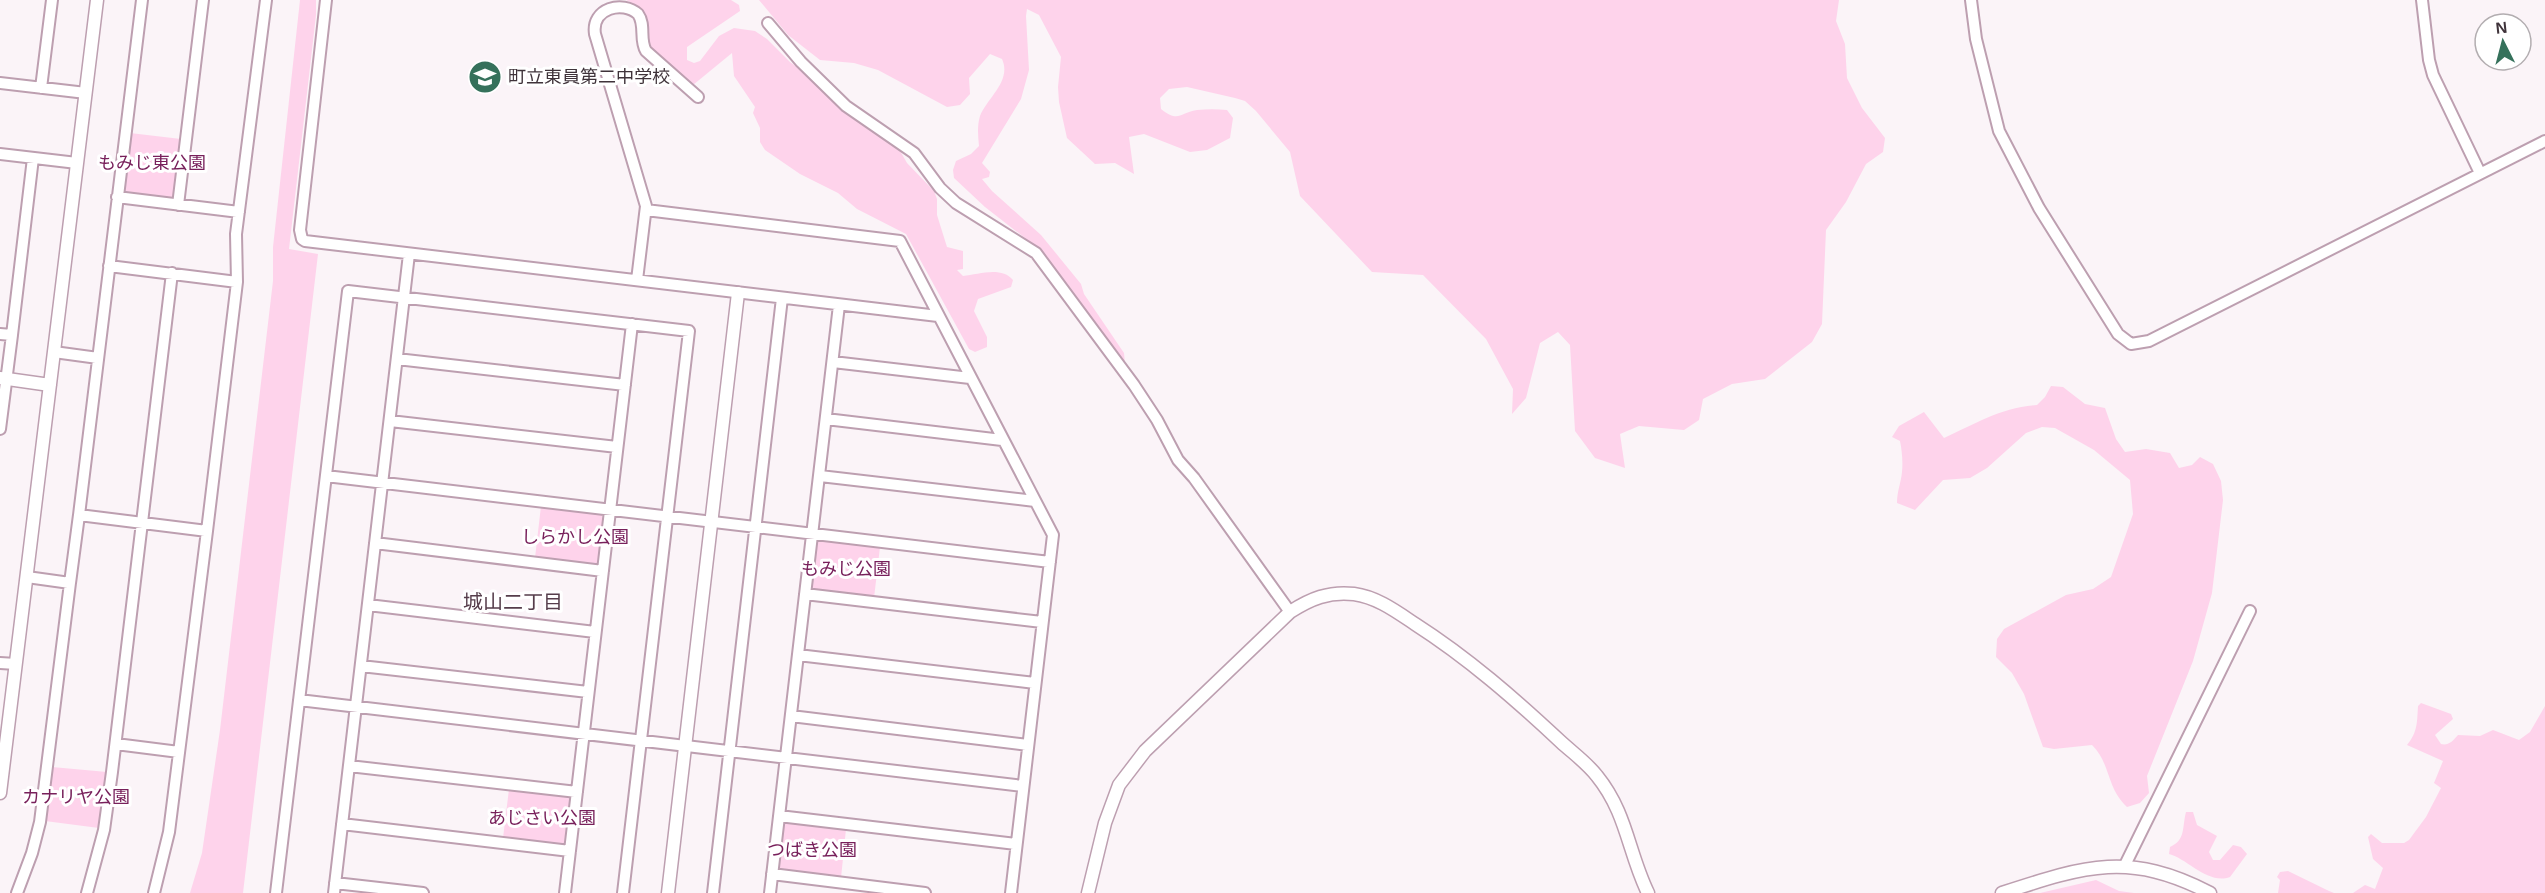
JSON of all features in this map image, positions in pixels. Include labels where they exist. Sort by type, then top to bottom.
[{"type":"street","points":[[41,88],[52,0]]},
{"type":"street","points":[[0,793],[97,0]]},
{"type":"street","points":[[17,893],[30,860],[40,822],[142,0]]},
{"type":"street","points":[[178,205],[203,0]]},
{"type":"street","points":[[154,893],[169,832],[207,531],[237,282],[236,242],[239,212],[266,0]]},
{"type":"street","points":[[326,0],[300,236],[302,239],[311,243],[938,316]]},
{"type":"street","points":[[1971,0],[1976,39],[1999,130],[2051,227],[2118,334],[2131,344],[2149,341],[2545,141]]},
{"type":"street","points":[[2422,0],[2433,75],[2480,173]]},
{"type":"street","points":[[637,280],[646,210],[595,34],[594,26],[599,13],[608,7],[620,4],[634,10],[640,17],[642,45],[646,51],[698,97]]},
{"type":"street","points":[[768,23],[801,62],[846,106],[914,153],[940,188],[956,203],[1036,253],[1134,385],[1157,420],[1178,460],[1194,478],[1290,612]]},
{"type":"street","points":[[0,83],[86,93]]},
{"type":"street","points":[[0,154],[77,163]]},
{"type":"street","points":[[0,424],[3,379],[12,335],[33,158]]},
{"type":"street","points":[[117,197],[239,212]]},
{"type":"street","points":[[646,210],[900,241],[1053,535],[1011,893]]},
{"type":"street","points":[[409,254],[335,888],[423,893]]},
{"type":"street","points":[[109,266],[237,282]]},
{"type":"street","points":[[87,893],[104,830],[116,744],[172,273]]},
{"type":"street","points":[[276,893],[348,291],[689,331],[623,893]]},
{"type":"street","points":[[668,893],[738,293]]},
{"type":"street","points":[[713,893],[782,298]]},
{"type":"street","points":[[770,893],[839,305]]},
{"type":"street","points":[[565,893],[632,324]]},
{"type":"street","points":[[0,334],[12,335]]},
{"type":"street","points":[[54,352],[98,358]]},
{"type":"street","points":[[397,359],[625,385]]},
{"type":"street","points":[[833,362],[970,378]]},
{"type":"street","points":[[3,379],[50,385]]},
{"type":"street","points":[[826,419],[1002,440]]},
{"type":"street","points":[[390,420],[617,447]]},
{"type":"street","points":[[326,476],[1050,562]]},
{"type":"street","points":[[820,476],[1035,501]]},
{"type":"street","points":[[79,515],[207,531]]},
{"type":"street","points":[[375,543],[603,571]]},
{"type":"street","points":[[27,577],[70,583]]},
{"type":"street","points":[[805,594],[1042,622]]},
{"type":"street","points":[[1088,893],[1105,823],[1119,785],[1145,751],[1290,612],[1324,594],[1355,594],[1386,605],[1457,651],[1597,775],[1624,821],[1648,893]]},
{"type":"street","points":[[368,605],[595,632]]},
{"type":"street","points":[[2125,865],[2250,611]]},
{"type":"street","points":[[798,655],[1035,683]]},
{"type":"street","points":[[0,663],[16,664]]},
{"type":"street","points":[[361,666],[588,692]]},
{"type":"street","points":[[299,700],[1023,786]]},
{"type":"street","points":[[791,716],[1028,745]]},
{"type":"street","points":[[116,744],[179,752]]},
{"type":"street","points":[[349,766],[577,792]]},
{"type":"street","points":[[779,816],[1016,844]]},
{"type":"street","points":[[342,824],[570,850]]},
{"type":"street","points":[[2002,893],[2083,869],[2125,865],[2185,880],[2210,893]]},
{"type":"street","points":[[772,874],[925,893]]},
{"type":"green space","points":[[300,0],[316,0],[316,15],[289,249],[318,254],[243,893],[190,893],[202,853],[220,730],[273,281],[273,247]]},
{"type":"green space","points":[[626,0],[731,0],[739,5],[740,11],[687,47],[687,60],[694,63],[700,61],[719,36],[734,28],[755,31],[767,39],[790,62],[874,122],[899,149],[907,163],[934,191],[937,199],[937,215],[947,247],[963,251],[963,269],[957,270],[963,276],[1003,273],[1013,280],[1011,287],[978,299],[974,311],[987,337],[987,347],[975,352],[969,349],[906,234],[857,209],[838,193],[800,174],[765,150],[760,142],[760,128],[753,113],[755,107],[734,76],[732,53],[693,85],[649,49],[645,20],[639,9]]},
{"type":"green space","points":[[759,0],[1839,0],[1836,21],[1845,44],[1847,78],[1862,108],[1885,138],[1883,152],[1866,164],[1846,202],[1826,230],[1822,324],[1812,342],[1765,379],[1732,384],[1703,399],[1699,420],[1684,430],[1639,426],[1620,434],[1625,468],[1595,458],[1575,431],[1570,345],[1558,332],[1540,343],[1526,398],[1512,414],[1513,389],[1486,339],[1423,275],[1372,272],[1300,196],[1290,152],[1245,101],[1187,87],[1169,89],[1160,98],[1161,109],[1176,116],[1197,110],[1227,110],[1233,118],[1230,138],[1207,150],[1190,152],[1144,134],[1129,137],[1134,174],[1115,163],[1095,164],[1067,138],[1059,102],[1061,57],[1039,15],[1027,9],[1029,70],[1021,99],[982,163],[990,172],[989,177],[982,179],[992,191],[1041,235],[1081,284],[1084,294],[1124,353],[1125,364],[1121,364],[1039,249],[985,207],[954,178],[953,170],[956,161],[971,154],[979,146],[980,116],[1004,75],[1002,59],[990,54],[969,78],[970,94],[960,105],[947,107],[878,70],[854,63],[820,60],[788,35]]},
{"type":"green space","name":"もみじ東公園","points":[[130,133],[181,139],[174,197],[125,192]]},
{"type":"green space","points":[[2051,386],[2063,387],[2085,404],[2105,408],[2116,439],[2125,452],[2146,449],[2170,453],[2179,468],[2192,465],[2200,457],[2213,464],[2221,481],[2223,500],[2212,593],[2193,661],[2147,776],[2149,793],[2140,803],[2127,807],[2115,792],[2103,760],[2092,745],[2054,749],[2043,747],[2024,694],[2012,673],[1996,657],[1997,639],[2004,629],[2066,595],[2093,589],[2111,577],[2133,514],[2130,480],[2094,450],[2055,428],[2042,427],[2026,433],[1987,468],[1970,478],[1943,480],[1915,510],[1897,503],[1902,457],[1900,441],[1892,437],[1899,426],[1924,412],[1944,438],[2000,413],[2037,405]]},
{"type":"green space","name":"しらかし公園","points":[[541,506],[602,515],[597,564],[535,558]]},
{"type":"green space","name":"もみじ公園","points":[[820,540],[880,547],[874,598],[812,590],[816,544]]},
{"type":"green space","points":[[2421,703],[2451,714],[2453,719],[2435,735],[2441,744],[2450,742],[2458,735],[2480,736],[2493,730],[2519,740],[2530,732],[2545,706],[2545,893],[2353,893],[2365,885],[2375,889],[2383,868],[2373,859],[2368,837],[2371,834],[2382,843],[2404,843],[2409,840],[2426,817],[2441,788],[2434,783],[2443,761],[2407,745],[2415,731],[2418,706]]},
{"type":"green space","name":"カナリヤ公園","points":[[52,767],[107,772],[99,828],[45,821]]},
{"type":"green space","name":"あじさい公園","points":[[509,789],[570,797],[564,844],[503,838]]},
{"type":"green space","points":[[2186,812],[2193,812],[2197,825],[2217,836],[2209,852],[2213,860],[2220,860],[2233,845],[2241,847],[2247,854],[2230,877],[2222,879],[2206,875],[2169,854],[2170,847],[2181,837]]},
{"type":"green space","name":"つばき公園","points":[[784,822],[846,829],[841,878],[778,869]]},
{"type":"green space","points":[[2288,871],[2334,893],[2278,893],[2280,880],[2277,877],[2280,872]]},
{"type":"green space","points":[[2096,880],[2119,891],[2134,893],[2040,893]]},
{"type":"place","name":"町立東員第二中学校","points":[[485,77]]},
{"type":"district","name":"城山二丁目","points":[[513,602]]}]
